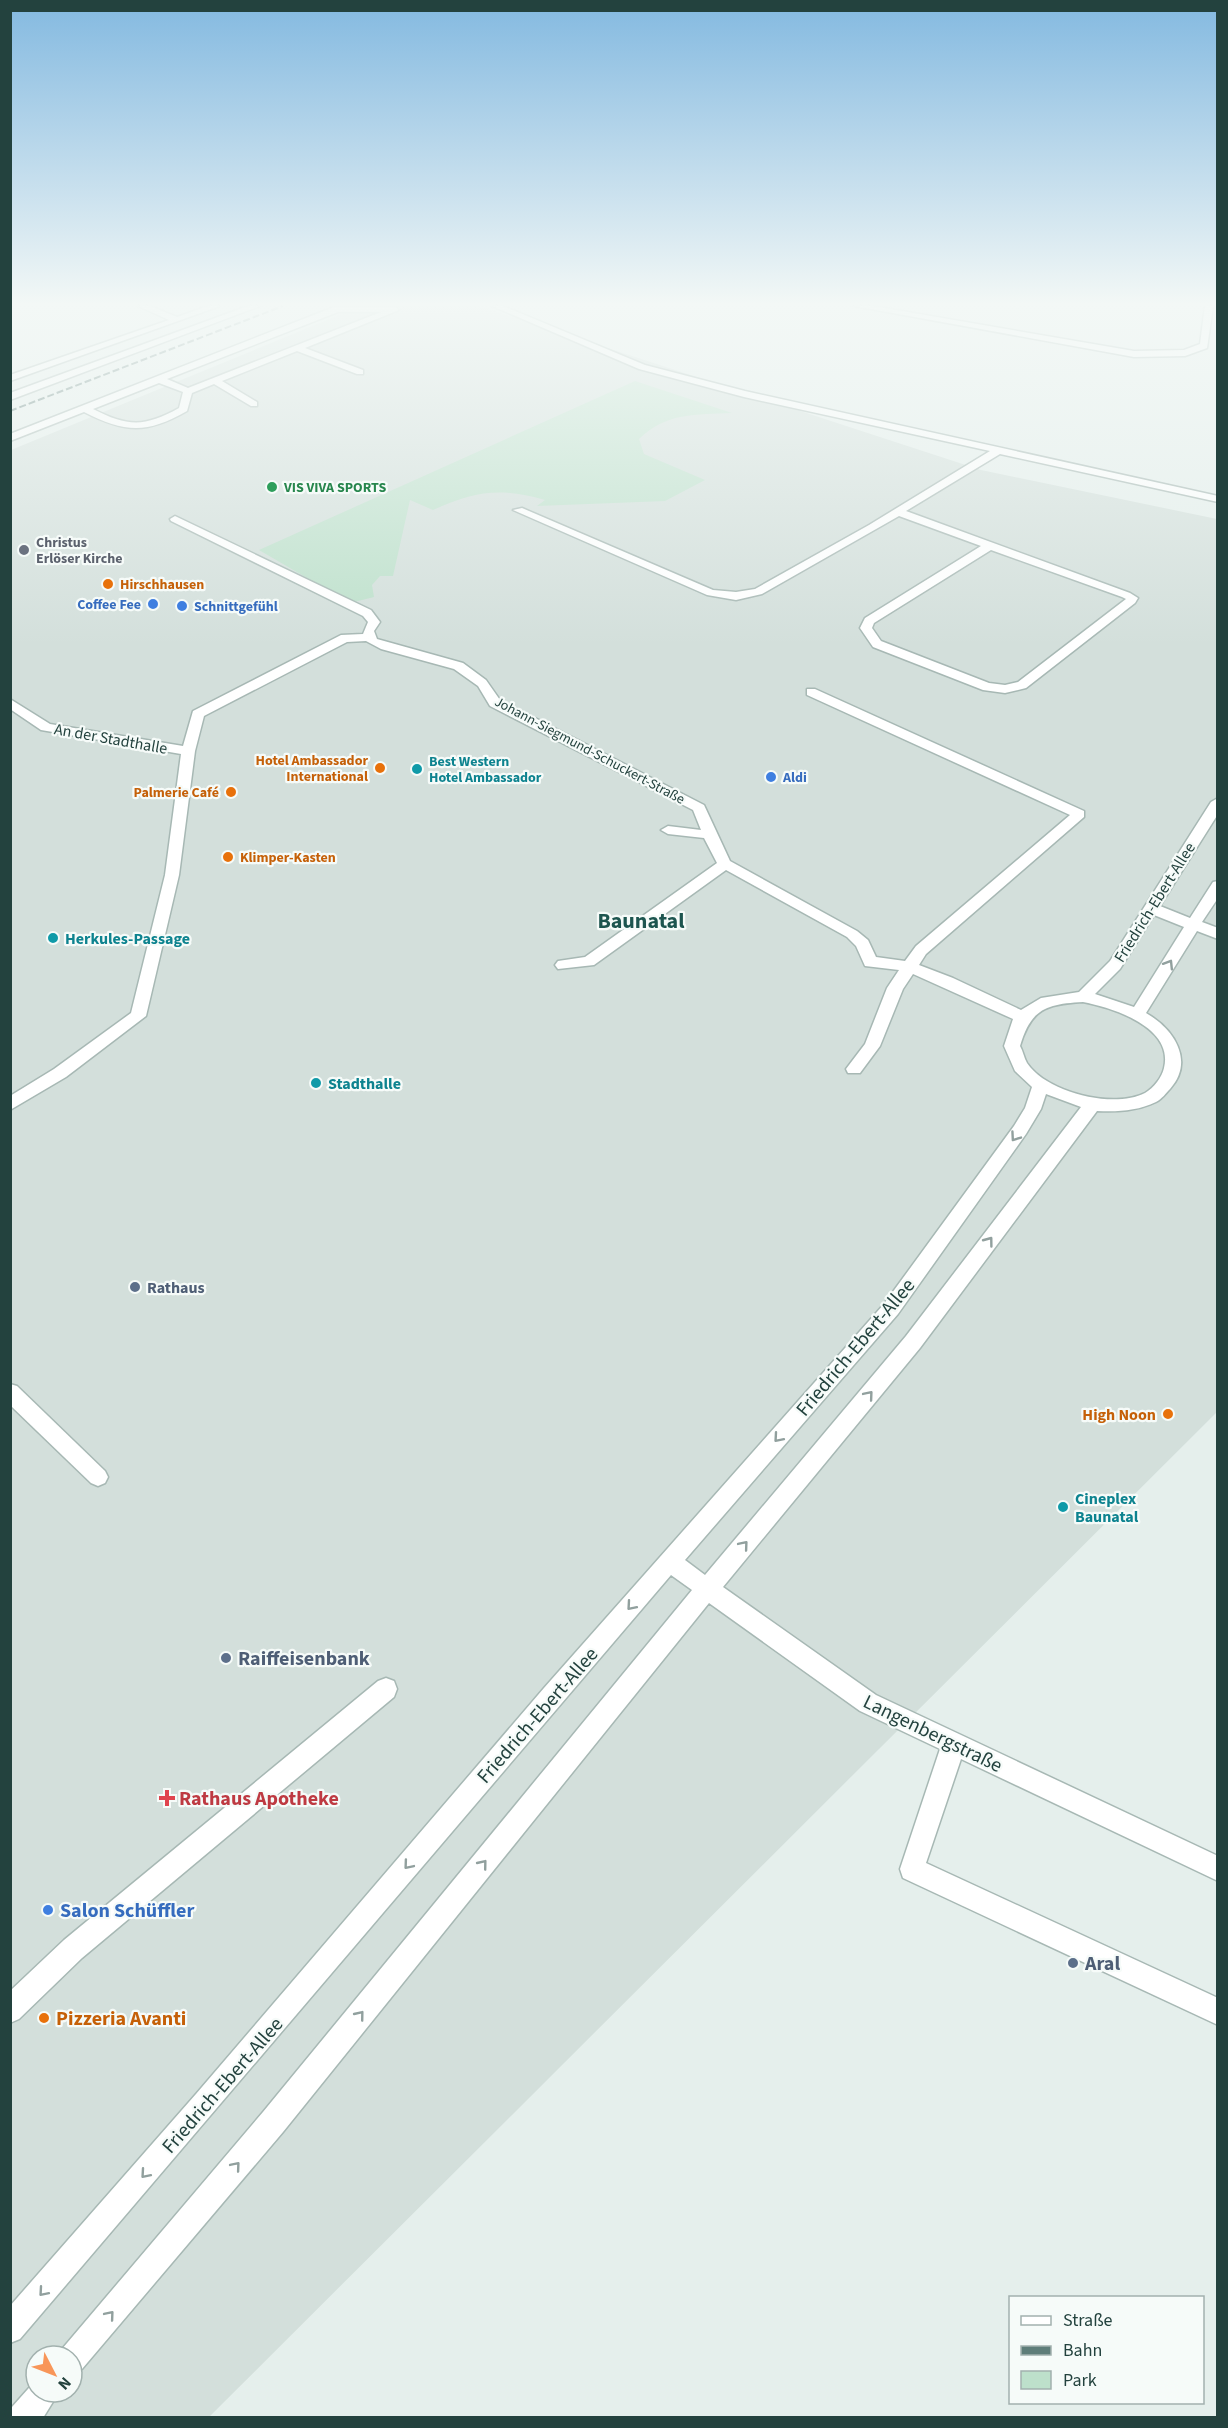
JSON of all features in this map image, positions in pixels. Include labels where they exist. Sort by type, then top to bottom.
[{"type":"street","points":[[10,438],[59,419]]},
{"type":"street","points":[[106,419],[138,429],[167,419]]},
{"type":"street","points":[[854,419],[1218,499]]},
{"type":"street","points":[[518,510],[711,592],[736,596],[758,592],[898,512],[996,452]]},
{"type":"street","points":[[898,512],[990,544],[1126,595],[1131,598],[1131,601],[1022,685],[1005,689],[976,683],[877,644],[870,637],[866,628],[869,621],[990,544]]},
{"type":"street","points":[[175,519],[367,613],[374,622],[369,632],[370,637],[345,638],[198,714],[188,751]]},
{"type":"street","name":"Johann-Siegmund-Schuckert-Straße","points":[[370,637],[381,645],[437,659],[463,670],[482,684],[495,703],[699,808],[711,835],[716,854],[725,864]]},
{"type":"street","points":[[812,692],[1078,814],[921,950],[909,965],[885,1006],[872,1046],[854,1069]]},
{"type":"street","name":"An der Stadthalle","points":[[10,703],[46,727],[188,751],[172,875],[138,1016],[60,1073],[10,1104]]},
{"type":"street","name":"Friedrich-Ebert-Allee","points":[[1083,997],[1115,965],[1218,802]]},
{"type":"street","points":[[668,830],[711,835]]},
{"type":"street","points":[[563,965],[589,961],[725,864],[852,934],[863,944],[870,962],[886,961],[909,965],[1023,1017]]},
{"type":"street","points":[[1138,1013],[1218,885]]},
{"type":"street","points":[[1150,908],[1218,934]]},
{"type":"street","points":[[1083,997],[1121,1005],[1138,1013],[1161,1032],[1173,1054],[1171,1076],[1164,1088],[1133,1104],[1092,1105],[1065,1098],[1041,1085],[1023,1071],[1015,1059],[1014,1031],[1032,1008],[1046,1001],[1083,997]]},
{"type":"street","name":"Friedrich-Ebert-Allee","points":[[10,2330],[206,2104],[552,1696],[891,1309],[1020,1130],[1033,1110],[1041,1085]]},
{"type":"street","points":[[84,2345],[280,2113],[707,1589],[913,1342],[1092,1105]]},
{"type":"street","points":[[10,1392],[98,1477]]},
{"type":"street","name":"Langenbergstraße","points":[[670,1562],[868,1704],[1218,1869]]},
{"type":"street","points":[[10,2010],[73,1949],[387,1689]]},
{"type":"street","points":[[954,1744],[912,1869],[1218,2012]]},
{"type":"street","points":[[23,2418],[34,2404]]},
{"type":"shaded area","points":[[86,419],[826,419],[981,470],[1217,519],[1217,1412],[209,2417],[11,2418],[11,450]]},
{"type":"green space","points":[[550,419],[670,419],[639,439],[644,454],[705,480],[665,501],[537,506],[545,500],[501,492],[475,495],[433,510],[410,500],[393,576],[380,576],[372,585],[374,597],[350,603],[259,550]]},
{"type":"place","name":"VIS VIVA SPORTS","points":[[272,487]]},
{"type":"place","name":"Christus Erlöser Kirche","points":[[24,550]]},
{"type":"place","name":"Hirschhausen","points":[[108,584]]},
{"type":"place","name":"Coffee Fee","points":[[153,604]]},
{"type":"place","name":"Schnittgefühl","points":[[182,606]]},
{"type":"place","name":"Hotel Ambassador International","points":[[380,768]]},
{"type":"place","name":"Best Western Hotel Ambassador","points":[[417,769]]},
{"type":"place","name":"Aldi","points":[[771,777]]},
{"type":"place","name":"Palmerie Café","points":[[231,792]]},
{"type":"place","name":"Klimper-Kasten","points":[[228,857]]},
{"type":"place","name":"Herkules-Passage","points":[[53,938]]},
{"type":"place","name":"Stadthalle","points":[[316,1083]]},
{"type":"place","name":"Rathaus","points":[[135,1287]]},
{"type":"place","name":"High Noon","points":[[1168,1414]]},
{"type":"place","name":"Cineplex Baunatal","points":[[1063,1507]]},
{"type":"place","name":"Raiffeisenbank","points":[[226,1658]]},
{"type":"place","name":"Rathaus Apotheke","points":[[167,1798]]},
{"type":"place","name":"Salon Schüffler","points":[[48,1910]]},
{"type":"place","name":"Aral","points":[[1073,1963]]},
{"type":"place","name":"Pizzeria Avanti","points":[[44,2018]]},
{"type":"district","name":"Baunatal","points":[[641,920]]}]
